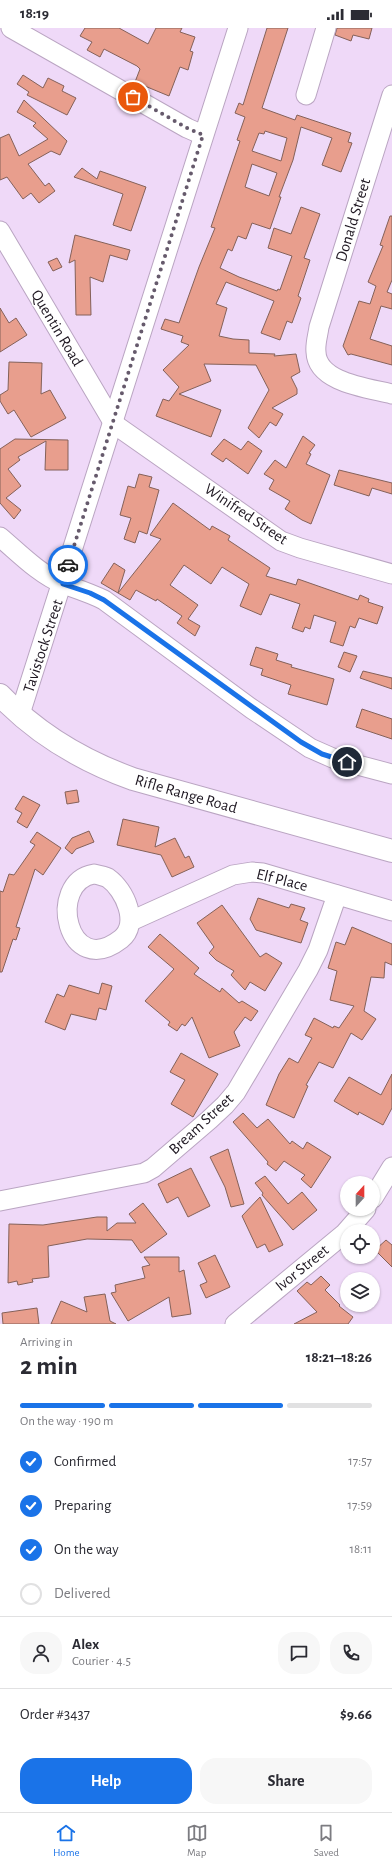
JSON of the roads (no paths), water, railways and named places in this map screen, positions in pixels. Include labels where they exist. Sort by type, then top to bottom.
[{"type":"main road","name":"Rifle Range Road","points":[[0,695],[20,714],[46,735],[76,754],[121,775],[392,851]]},
{"type":"street","points":[[11,28],[187,128],[203,135]]},
{"type":"street","name":"Tavistock Street","points":[[20,714],[114,424],[203,135],[238,28]]},
{"type":"street","points":[[306,95],[326,28]]},
{"type":"street","name":"Donald Street","points":[[392,95],[316,344],[318,360],[323,369],[329,375],[344,381],[392,394]]},
{"type":"street","name":"Quentin Road","points":[[0,231],[114,424]]},
{"type":"street","name":"Winifred Street","points":[[114,424],[281,541],[300,548],[392,574]]},
{"type":"street","points":[[0,537],[33,565],[63,584],[90,593],[104,600],[252,709],[310,748],[335,759],[392,774]]},
{"type":"street","name":"Elf Place","points":[[131,921],[227,877],[242,872],[263,873],[392,910]]},
{"type":"street","name":"Bream Street","points":[[0,1201],[144,1173],[153,1168],[226,1105],[236,1092],[287,1008],[318,950],[337,895]]},
{"type":"street","points":[[380,1187],[392,1167]]},
{"type":"street","name":"Ivor Street","points":[[234,1324],[345,1233],[360,1216]]}]
